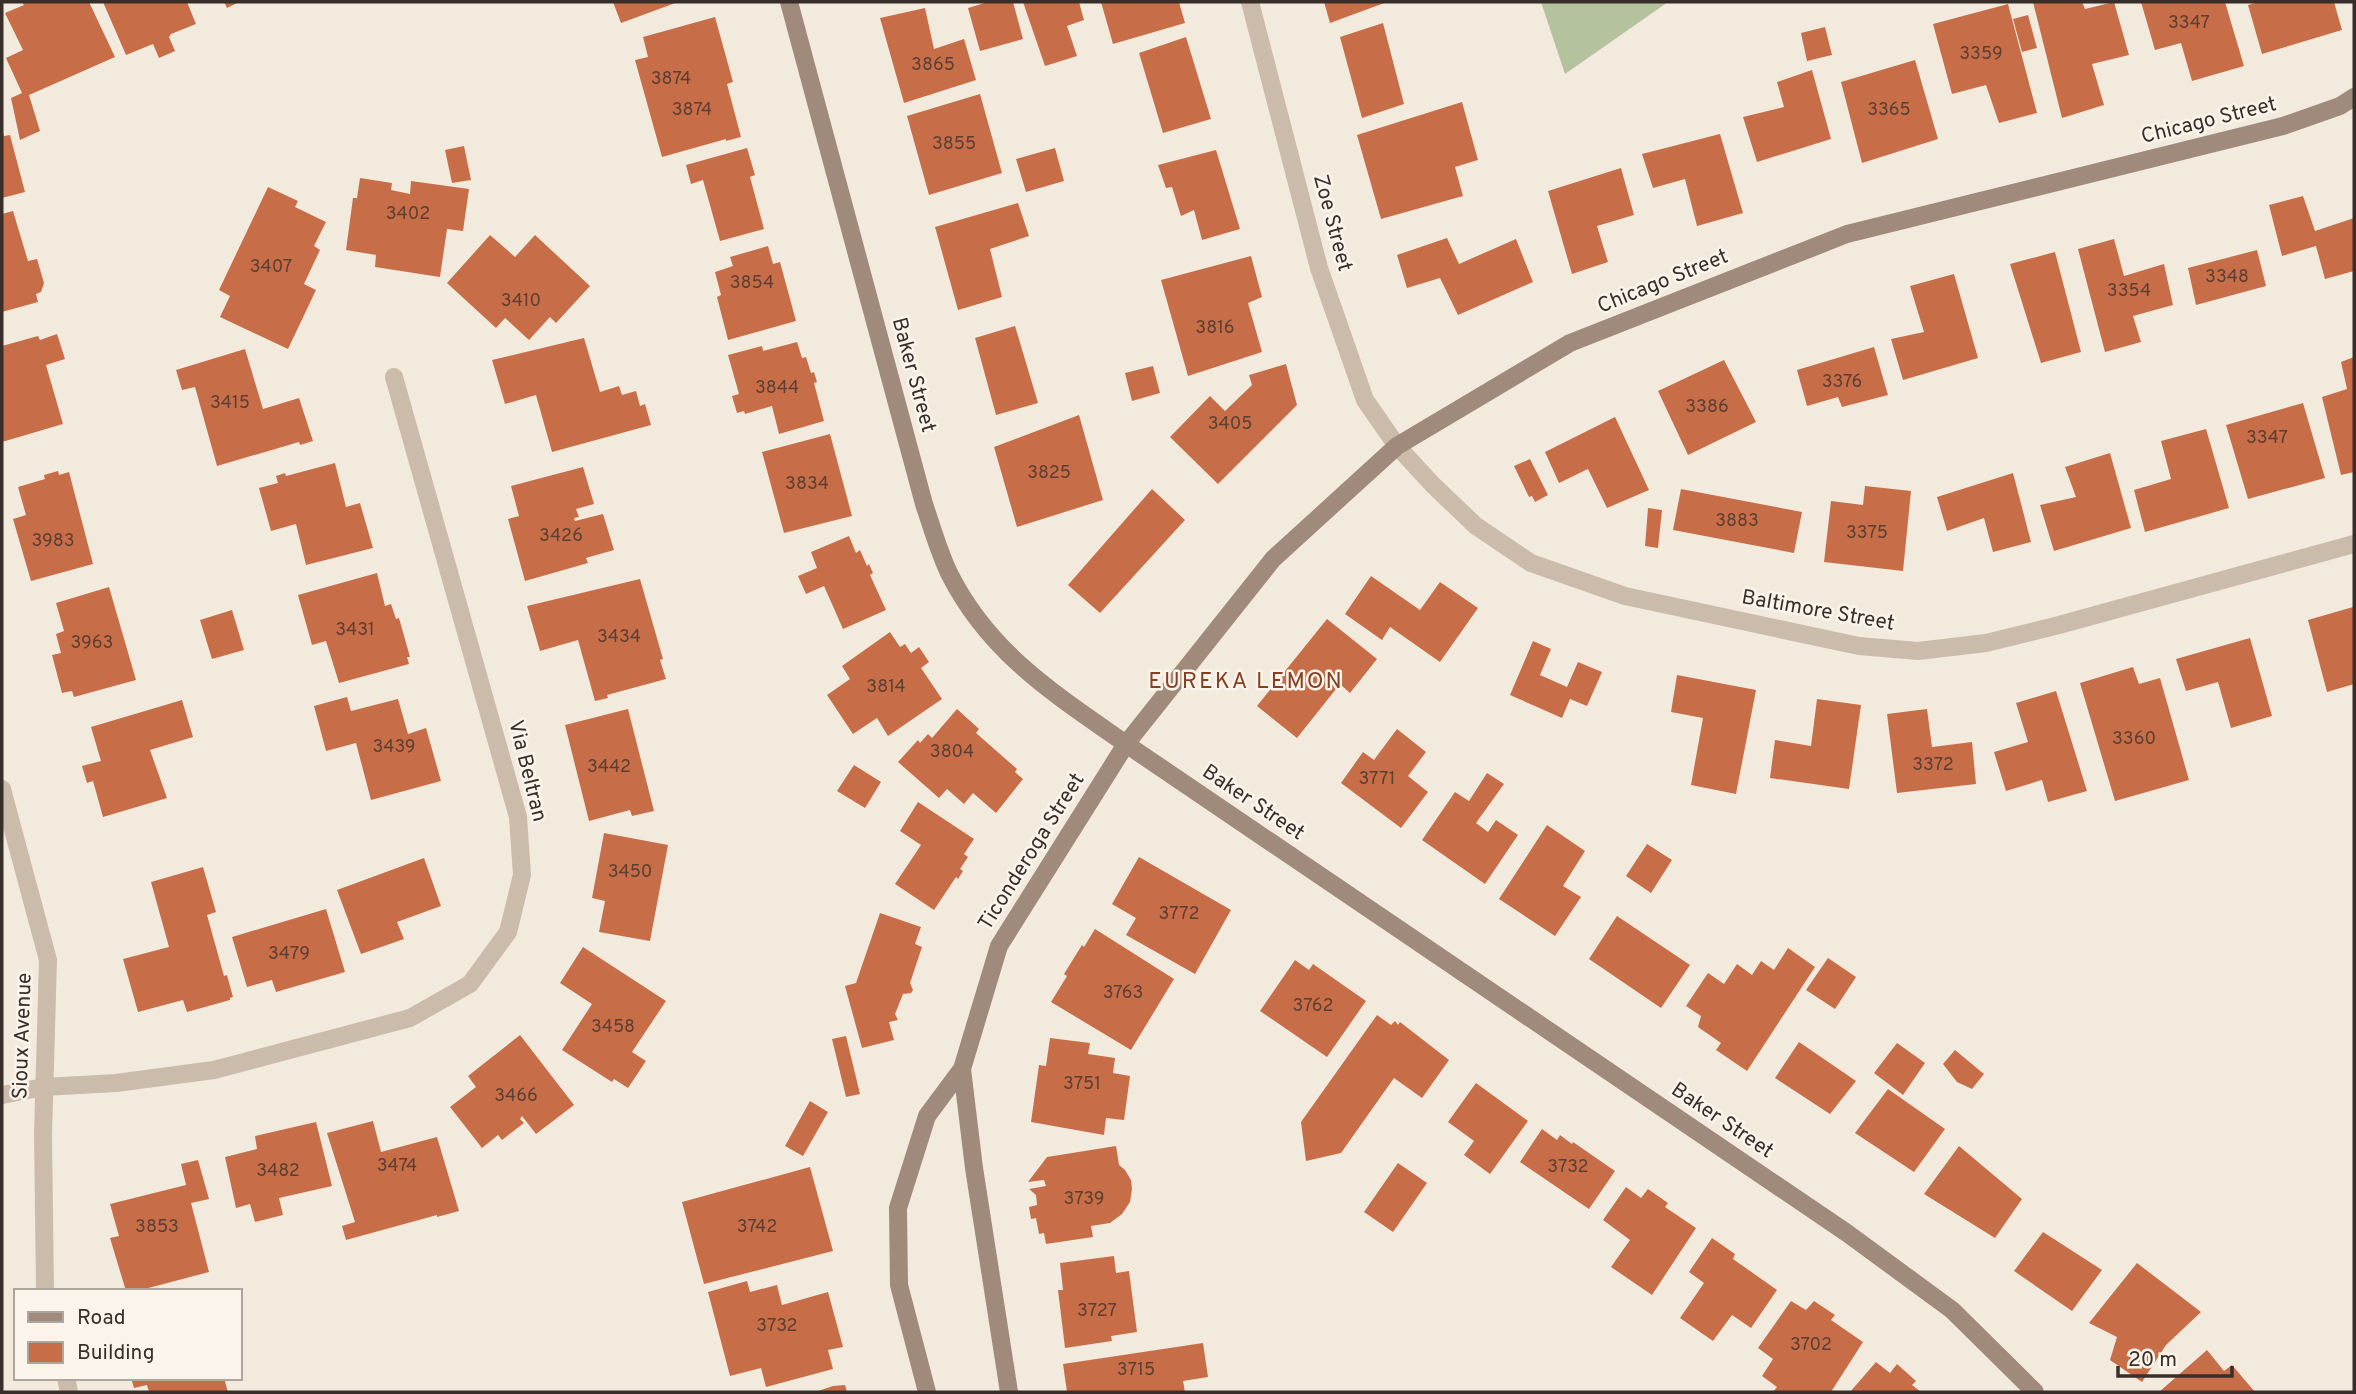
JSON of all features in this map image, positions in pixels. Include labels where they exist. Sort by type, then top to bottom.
[{"type":"street","name":"Baker Street","points":[[789,2],[924,504],[949,574],[986,632],[1035,680],[1126,744],[1847,1233],[1952,1310],[2035,1392]]},
{"type":"street","name":"Zoe Street","points":[[1250,2],[1319,268],[1365,400],[1397,446]]},
{"type":"street","name":"Chicago Street","points":[[1126,744],[1273,559],[1397,446],[1570,343],[1847,234],[2283,126],[2340,106],[2354,97]]},
{"type":"street","name":"Via Beltran","points":[[2,1094],[44,1087],[117,1083],[214,1070],[410,1018],[470,984],[508,932],[522,875],[518,817],[394,377]]},
{"type":"street","name":"Baltimore Street","points":[[1397,446],[1476,526],[1531,563],[1625,596],[1859,646],[1918,651],[1986,643],[2354,544]]},
{"type":"street","name":"Ticonderoga Street","points":[[927,1392],[899,1284],[898,1208],[927,1116],[962,1069],[999,946],[1126,744]]},
{"type":"street","name":"Sioux Avenue","points":[[2,789],[48,960],[44,1087],[45,1289]]},
{"type":"street","name":"Ticonderoga Street","points":[[962,1069],[974,1168],[1009,1392]]},
{"type":"green space","points":[[1541,2],[1668,2],[1565,74]]},
{"type":"building","points":[[22,2],[89,2],[115,57],[29,95],[40,131],[20,140],[11,98],[22,93],[6,58],[23,50],[5,13],[24,5]]},
{"type":"building","points":[[103,2],[187,2],[196,24],[171,34],[169,37],[175,51],[159,58],[153,44],[126,55]]},
{"type":"building","points":[[224,2],[239,2],[227,8]]},
{"type":"building","points":[[613,2],[678,2],[621,23]]},
{"type":"building","points":[[988,2],[1013,2],[1023,39],[980,51],[968,8]]},
{"type":"building","points":[[1023,2],[1079,2],[1084,20],[1067,26],[1077,56],[1045,66]]},
{"type":"building","points":[[1101,2],[1179,2],[1185,23],[1113,44]]},
{"type":"building","points":[[1324,2],[1387,2],[1330,23]]},
{"type":"building","points":[[2033,2],[2082,2],[2085,9],[2114,2],[2129,55],[2092,64],[2104,105],[2062,118]]},
{"type":"building","points":[[2141,2],[2225,2],[2244,66],[2192,81],[2181,43],[2155,50]]},
{"type":"building","points":[[2259,2],[2334,2],[2342,30],[2262,54],[2248,5]]},
{"type":"building","points":[[2008,4],[2037,113],[1999,123],[1986,85],[1952,94],[1933,24]]},
{"type":"building","points":[[925,8],[934,49],[964,39],[976,80],[904,103],[880,18]]},
{"type":"building","points":[[2028,15],[2037,48],[2022,52],[2013,19]]},
{"type":"building","points":[[715,17],[733,82],[727,84],[741,137],[662,157],[635,60],[648,57],[643,37]]},
{"type":"building","points":[[1383,23],[1404,104],[1362,118],[1340,37]]},
{"type":"building","points":[[1825,27],[1832,55],[1807,61],[1801,33]]},
{"type":"building","points":[[1186,37],[1211,119],[1163,133],[1139,53]]},
{"type":"building","points":[[1915,60],[1938,139],[1862,163],[1841,82]]},
{"type":"building","points":[[1812,70],[1831,139],[1757,162],[1743,117],[1784,107],[1777,82]]},
{"type":"building","points":[[980,94],[1002,173],[929,195],[907,116]]},
{"type":"building","points":[[1462,102],[1478,160],[1455,167],[1463,196],[1381,219],[1357,135]]},
{"type":"building","points":[[2,130],[4,136],[10,135],[25,192],[2,198]]},
{"type":"building","points":[[1720,134],[1743,213],[1697,226],[1685,179],[1653,188],[1642,154]]},
{"type":"building","points":[[464,146],[471,180],[452,183],[445,150]]},
{"type":"building","points":[[747,148],[755,175],[750,177],[764,229],[720,241],[703,180],[691,184],[686,165]]},
{"type":"building","points":[[1055,148],[1064,181],[1026,192],[1016,159]]},
{"type":"building","points":[[1216,150],[1240,229],[1202,240],[1194,210],[1181,216],[1172,187],[1166,188],[1158,165]]},
{"type":"building","points":[[1621,168],[1634,215],[1597,226],[1608,262],[1572,274],[1548,191]]},
{"type":"building","points":[[360,178],[392,183],[391,190],[410,194],[411,181],[469,189],[463,231],[447,229],[440,277],[375,267],[376,255],[346,250],[353,198],[357,198]]},
{"type":"building","points":[[268,187],[298,201],[295,207],[326,222],[314,246],[320,250],[304,284],[316,290],[288,349],[220,317],[230,296],[219,290]]},
{"type":"building","points":[[2303,196],[2315,231],[2354,218],[2354,271],[2325,279],[2316,246],[2282,256],[2269,205]]},
{"type":"building","points":[[1018,203],[1029,236],[990,249],[1002,297],[958,310],[935,227]]},
{"type":"building","points":[[13,211],[28,261],[37,259],[44,283],[41,292],[36,294],[38,302],[2,312],[2,214]]},
{"type":"building","points":[[490,235],[515,257],[535,235],[590,286],[556,323],[550,317],[529,340],[505,318],[496,328],[447,283]]},
{"type":"building","points":[[1447,238],[1459,264],[1516,239],[1533,282],[1458,315],[1440,278],[1407,288],[1397,255]]},
{"type":"building","points":[[2114,239],[2124,276],[2164,264],[2173,305],[2133,316],[2141,342],[2105,352],[2078,249]]},
{"type":"building","points":[[768,246],[773,264],[780,262],[796,321],[728,340],[717,297],[721,295],[715,272],[733,266],[730,257]]},
{"type":"building","points":[[2257,250],[2266,286],[2196,305],[2188,268]]},
{"type":"building","points":[[2055,252],[2081,352],[2041,363],[2010,264]]},
{"type":"building","points":[[1251,256],[1262,297],[1248,303],[1262,352],[1188,376],[1161,280]]},
{"type":"building","points":[[1954,274],[1978,358],[1903,380],[1891,339],[1924,332],[1910,286]]},
{"type":"building","points":[[1015,326],[1038,403],[996,415],[975,338]]},
{"type":"building","points":[[57,334],[65,359],[46,365],[63,424],[2,442],[2,346],[38,336],[40,340]]},
{"type":"building","points":[[584,338],[600,392],[619,386],[622,395],[636,391],[640,406],[645,404],[651,425],[552,452],[536,395],[505,404],[492,360]]},
{"type":"building","points":[[797,342],[802,358],[806,357],[811,373],[814,372],[817,382],[814,383],[824,421],[779,434],[772,406],[745,414],[744,411],[737,413],[732,396],[739,394],[728,355],[762,346],[763,351]]},
{"type":"building","points":[[1874,347],[1888,395],[1842,407],[1838,397],[1807,406],[1797,370]]},
{"type":"building","points":[[245,349],[263,409],[299,398],[313,441],[300,445],[299,442],[217,466],[195,387],[182,390],[176,370]]},
{"type":"building","points":[[2354,357],[2354,472],[2341,475],[2322,397],[2347,389],[2341,362]]},
{"type":"building","points":[[1724,360],[1756,422],[1688,455],[1658,391]]},
{"type":"building","points":[[1286,364],[1297,405],[1218,484],[1170,437],[1210,396],[1225,411],[1252,385],[1249,375]]},
{"type":"building","points":[[1153,366],[1160,393],[1132,401],[1125,373]]},
{"type":"building","points":[[2303,403],[2325,478],[2248,499],[2226,425]]},
{"type":"building","points":[[1079,415],[1103,500],[1017,527],[994,447]]},
{"type":"building","points":[[1615,417],[1649,490],[1607,508],[1588,469],[1559,483],[1545,452]]},
{"type":"building","points":[[2206,429],[2229,508],[2145,532],[2134,490],[2171,479],[2161,441]]},
{"type":"building","points":[[830,434],[852,516],[784,533],[762,452]]},
{"type":"building","points":[[2110,453],[2131,528],[2054,551],[2040,505],[2076,497],[2065,467]]},
{"type":"building","points":[[1530,459],[1548,495],[1535,502],[1532,496],[1529,497],[1514,466]]},
{"type":"building","points":[[335,463],[346,507],[360,503],[373,548],[306,565],[296,524],[271,531],[259,488],[278,483],[276,476],[285,473],[286,476]]},
{"type":"building","points":[[583,467],[594,504],[576,509],[579,517],[574,518],[575,521],[603,514],[614,550],[586,558],[588,563],[525,581],[508,519],[519,516],[511,486]]},
{"type":"building","points":[[58,471],[59,475],[69,472],[93,564],[31,581],[13,519],[26,515],[18,487],[45,479],[44,475]]},
{"type":"building","points":[[2013,473],[2031,542],[1993,552],[1984,518],[1947,531],[1937,497]]},
{"type":"building","points":[[1865,486],[1911,491],[1903,571],[1824,562],[1831,501],[1863,505]]},
{"type":"building","points":[[1152,489],[1185,520],[1100,613],[1068,585]]},
{"type":"building","points":[[1681,489],[1802,512],[1794,553],[1673,530]]},
{"type":"building","points":[[1648,508],[1662,510],[1658,548],[1645,546]]},
{"type":"building","points":[[849,536],[856,553],[860,550],[867,566],[869,564],[873,573],[870,575],[886,610],[843,629],[824,586],[806,594],[798,576],[817,568],[811,552]]},
{"type":"building","points":[[377,573],[385,606],[391,604],[396,619],[399,618],[410,657],[407,657],[409,664],[339,683],[326,641],[312,645],[298,595]]},
{"type":"building","points":[[1371,576],[1420,610],[1440,582],[1478,608],[1440,662],[1390,627],[1382,640],[1345,614]]},
{"type":"building","points":[[640,579],[663,659],[660,660],[666,679],[607,695],[608,698],[595,701],[578,640],[540,651],[527,606]]},
{"type":"building","points":[[109,587],[136,680],[74,697],[72,691],[62,693],[52,655],[61,653],[56,634],[64,631],[56,603]]},
{"type":"building","points":[[2353,607],[2354,684],[2327,692],[2308,620]]},
{"type":"building","points":[[232,610],[244,650],[212,659],[200,620]]},
{"type":"building","points":[[1327,619],[1377,659],[1350,693],[1340,684],[1297,738],[1257,706]]},
{"type":"building","points":[[890,632],[900,647],[905,644],[911,653],[919,647],[929,662],[921,668],[942,699],[888,736],[877,718],[853,734],[827,695],[850,679],[842,666]]},
{"type":"building","points":[[2250,638],[2272,716],[2231,728],[2218,682],[2186,691],[2176,659]]},
{"type":"building","points":[[1533,641],[1551,649],[1540,675],[1567,687],[1578,662],[1602,672],[1587,706],[1570,699],[1562,718],[1510,695]]},
{"type":"building","points":[[2133,667],[2139,684],[2160,678],[2189,780],[2115,801],[2080,683]]},
{"type":"building","points":[[1677,675],[1756,690],[1736,794],[1691,785],[1703,718],[1671,712]]},
{"type":"building","points":[[2056,691],[2087,791],[2048,802],[2042,780],[2006,791],[1994,752],[2028,742],[2016,703]]},
{"type":"building","points":[[347,697],[351,711],[398,699],[408,734],[426,728],[441,781],[371,800],[356,743],[326,751],[314,706]]},
{"type":"building","points":[[1817,699],[1861,705],[1849,789],[1770,778],[1775,740],[1811,746]]},
{"type":"building","points":[[182,700],[193,737],[150,750],[167,798],[103,817],[93,781],[87,783],[82,766],[101,761],[91,727]]},
{"type":"building","points":[[628,709],[654,811],[632,816],[630,810],[589,821],[565,725]]},
{"type":"building","points":[[957,709],[979,729],[976,733],[1017,769],[1015,772],[1023,779],[996,813],[973,793],[964,804],[947,789],[939,798],[898,762],[918,740],[920,743],[928,734],[932,738]]},
{"type":"building","points":[[1927,709],[1932,747],[1972,742],[1976,784],[1897,793],[1887,714]]},
{"type":"building","points":[[1397,729],[1426,752],[1408,776],[1428,792],[1401,828],[1341,783],[1363,752],[1374,760]]},
{"type":"building","points":[[854,765],[881,782],[865,808],[837,791]]},
{"type":"building","points":[[1487,773],[1504,784],[1476,823],[1488,832],[1496,820],[1518,835],[1485,884],[1422,840],[1455,792],[1469,801]]},
{"type":"building","points":[[918,802],[974,839],[964,854],[968,857],[960,869],[963,871],[934,910],[895,884],[921,845],[900,831]]},
{"type":"building","points":[[1547,825],[1585,851],[1563,886],[1581,897],[1555,936],[1499,899]]},
{"type":"building","points":[[604,833],[668,845],[650,941],[599,932],[605,901],[592,898]]},
{"type":"building","points":[[1647,844],[1672,860],[1651,893],[1626,876]]},
{"type":"building","points":[[1139,857],[1231,910],[1195,974],[1126,935],[1136,918],[1112,904]]},
{"type":"building","points":[[424,858],[441,906],[397,922],[404,939],[361,954],[337,890]]},
{"type":"building","points":[[203,867],[216,912],[207,915],[224,976],[227,975],[233,997],[187,1012],[183,1000],[138,1012],[123,959],[169,947],[151,882]]},
{"type":"building","points":[[326,909],[345,972],[276,992],[272,980],[247,987],[232,937]]},
{"type":"building","points":[[880,913],[921,927],[915,944],[922,947],[910,983],[913,990],[903,994],[895,1014],[898,1020],[889,1022],[894,1040],[862,1048],[845,986],[856,983]]},
{"type":"building","points":[[1617,916],[1690,965],[1661,1008],[1589,959]]},
{"type":"building","points":[[1095,929],[1174,979],[1131,1050],[1051,1002],[1067,976],[1064,974]]},
{"type":"building","points":[[583,947],[666,1001],[632,1052],[646,1061],[628,1088],[614,1079],[612,1082],[562,1050],[592,1004],[560,983]]},
{"type":"building","points":[[1788,948],[1815,967],[1747,1071],[1716,1050],[1721,1043],[1698,1027],[1701,1016],[1686,1006],[1708,973],[1724,984],[1737,964],[1752,975],[1761,961],[1774,970]]},
{"type":"building","points":[[1828,958],[1856,977],[1835,1009],[1806,990]]},
{"type":"building","points":[[1295,960],[1309,970],[1313,964],[1366,1001],[1327,1057],[1260,1011]]},
{"type":"building","points":[[1377,1015],[1391,1025],[1395,1021],[1398,1025],[1400,1022],[1449,1060],[1422,1098],[1394,1078],[1341,1153],[1306,1161],[1301,1122]]},
{"type":"building","points":[[520,1035],[574,1105],[536,1134],[522,1116],[520,1119],[524,1123],[502,1140],[498,1135],[482,1148],[450,1107],[476,1087],[468,1076]]},
{"type":"building","points":[[846,1036],[860,1094],[846,1097],[832,1039]]},
{"type":"building","points":[[1050,1038],[1090,1043],[1088,1054],[1115,1058],[1113,1073],[1130,1076],[1124,1120],[1106,1118],[1104,1135],[1031,1122],[1039,1065],[1046,1066]]},
{"type":"building","points":[[1799,1042],[1856,1081],[1830,1114],[1775,1078]]},
{"type":"building","points":[[1897,1043],[1925,1063],[1903,1095],[1874,1073]]},
{"type":"building","points":[[1955,1050],[1984,1074],[1972,1089],[1957,1082],[1943,1064]]},
{"type":"building","points":[[1476,1083],[1528,1121],[1490,1174],[1464,1155],[1474,1141],[1448,1122]]},
{"type":"building","points":[[1888,1089],[1945,1129],[1914,1172],[1855,1133]]},
{"type":"building","points":[[810,1101],[828,1112],[803,1156],[785,1146]]},
{"type":"building","points":[[373,1121],[381,1152],[437,1137],[459,1211],[346,1240],[342,1226],[355,1222],[327,1133]]},
{"type":"building","points":[[316,1122],[332,1186],[279,1198],[283,1215],[255,1222],[250,1204],[236,1208],[225,1157],[257,1149],[255,1136]]},
{"type":"building","points":[[1542,1129],[1557,1140],[1560,1135],[1572,1144],[1573,1142],[1615,1171],[1589,1209],[1520,1162]]},
{"type":"building","points":[[1116,1146],[1119,1165],[1131,1180],[1132,1189],[1130,1202],[1122,1214],[1110,1223],[1091,1226],[1093,1237],[1046,1244],[1044,1233],[1039,1234],[1036,1218],[1031,1219],[1029,1207],[1037,1205],[1036,1195],[1029,1189],[1046,1186],[1044,1180],[1028,1182],[1047,1157]]},
{"type":"building","points":[[1959,1146],[2022,1199],[1995,1238],[1924,1194]]},
{"type":"building","points":[[198,1160],[209,1199],[191,1203],[209,1272],[145,1289],[125,1289],[110,1238],[119,1236],[110,1204],[186,1185],[181,1164]]},
{"type":"building","points":[[1398,1163],[1427,1183],[1393,1232],[1364,1212]]},
{"type":"building","points":[[810,1167],[833,1251],[704,1284],[682,1202]]},
{"type":"building","points":[[1626,1187],[1641,1198],[1648,1189],[1668,1203],[1665,1207],[1696,1228],[1652,1295],[1611,1267],[1630,1240],[1603,1220]]},
{"type":"building","points":[[2043,1232],[2102,1270],[2072,1311],[2014,1271]]},
{"type":"building","points":[[1712,1238],[1735,1254],[1733,1259],[1777,1290],[1751,1328],[1732,1315],[1713,1341],[1680,1318],[1704,1283],[1689,1272]]},
{"type":"building","points":[[1114,1256],[1116,1273],[1129,1271],[1137,1332],[1111,1336],[1112,1341],[1065,1348],[1058,1290],[1063,1290],[1060,1263]]},
{"type":"building","points":[[2137,1263],[2201,1312],[2166,1345],[2142,1382],[2110,1360],[2117,1337],[2089,1323]]},
{"type":"building","points":[[747,1281],[750,1292],[777,1285],[782,1305],[828,1292],[843,1347],[828,1350],[833,1369],[766,1387],[761,1368],[730,1376],[708,1292]]},
{"type":"building","points":[[1791,1301],[1806,1310],[1814,1301],[1835,1315],[1831,1320],[1863,1342],[1831,1392],[1773,1392],[1777,1387],[1762,1376],[1773,1359],[1758,1348]]},
{"type":"building","points":[[1203,1343],[1208,1377],[1183,1381],[1185,1392],[1067,1392],[1063,1364]]},
{"type":"building","points":[[2207,1350],[2224,1371],[2232,1365],[2255,1392],[2159,1392]]},
{"type":"building","points":[[1876,1362],[1890,1373],[1897,1364],[1916,1381],[1912,1385],[1921,1392],[1850,1392]]},
{"type":"building","points":[[132,1380],[225,1380],[228,1392],[149,1392],[147,1385],[134,1388]]},
{"type":"building","points":[[845,1385],[847,1392],[815,1392],[833,1386]]},
{"type":"district","name":"EUREKA LEMON","points":[[1246,682]]}]
